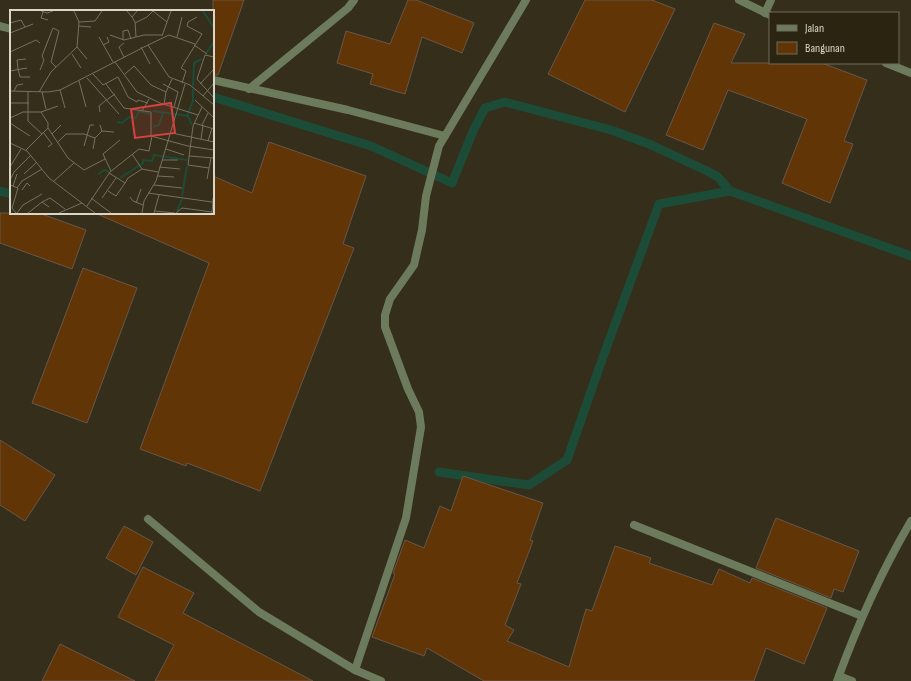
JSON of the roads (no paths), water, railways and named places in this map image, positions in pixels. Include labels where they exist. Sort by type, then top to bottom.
[{"type":"street","points":[[249,89],[348,8],[354,0]]},
{"type":"street","points":[[355,670],[406,518],[420,431],[419,412],[408,389],[385,327],[385,315],[390,299],[414,265],[422,230],[426,196],[439,146],[526,0]]},
{"type":"street","points":[[739,0],[767,14],[771,0]]},
{"type":"street","points":[[0,26],[10,29]]},
{"type":"street","points":[[889,64],[911,72]]},
{"type":"street","points":[[214,80],[348,110],[445,136]]},
{"type":"street","points":[[148,519],[259,612],[355,670],[380,681]]},
{"type":"street","points":[[852,681],[838,679],[862,616],[892,553],[911,521]]},
{"type":"street","points":[[634,525],[862,616]]},
{"type":"waterway","points":[[214,97],[371,146],[452,183],[474,129],[485,108],[505,102],[611,130],[649,144],[718,177],[730,191],[911,256]]},
{"type":"waterway","points":[[0,191],[10,194]]},
{"type":"waterway","points":[[439,472],[529,485],[567,460],[659,204],[730,191]]}]
